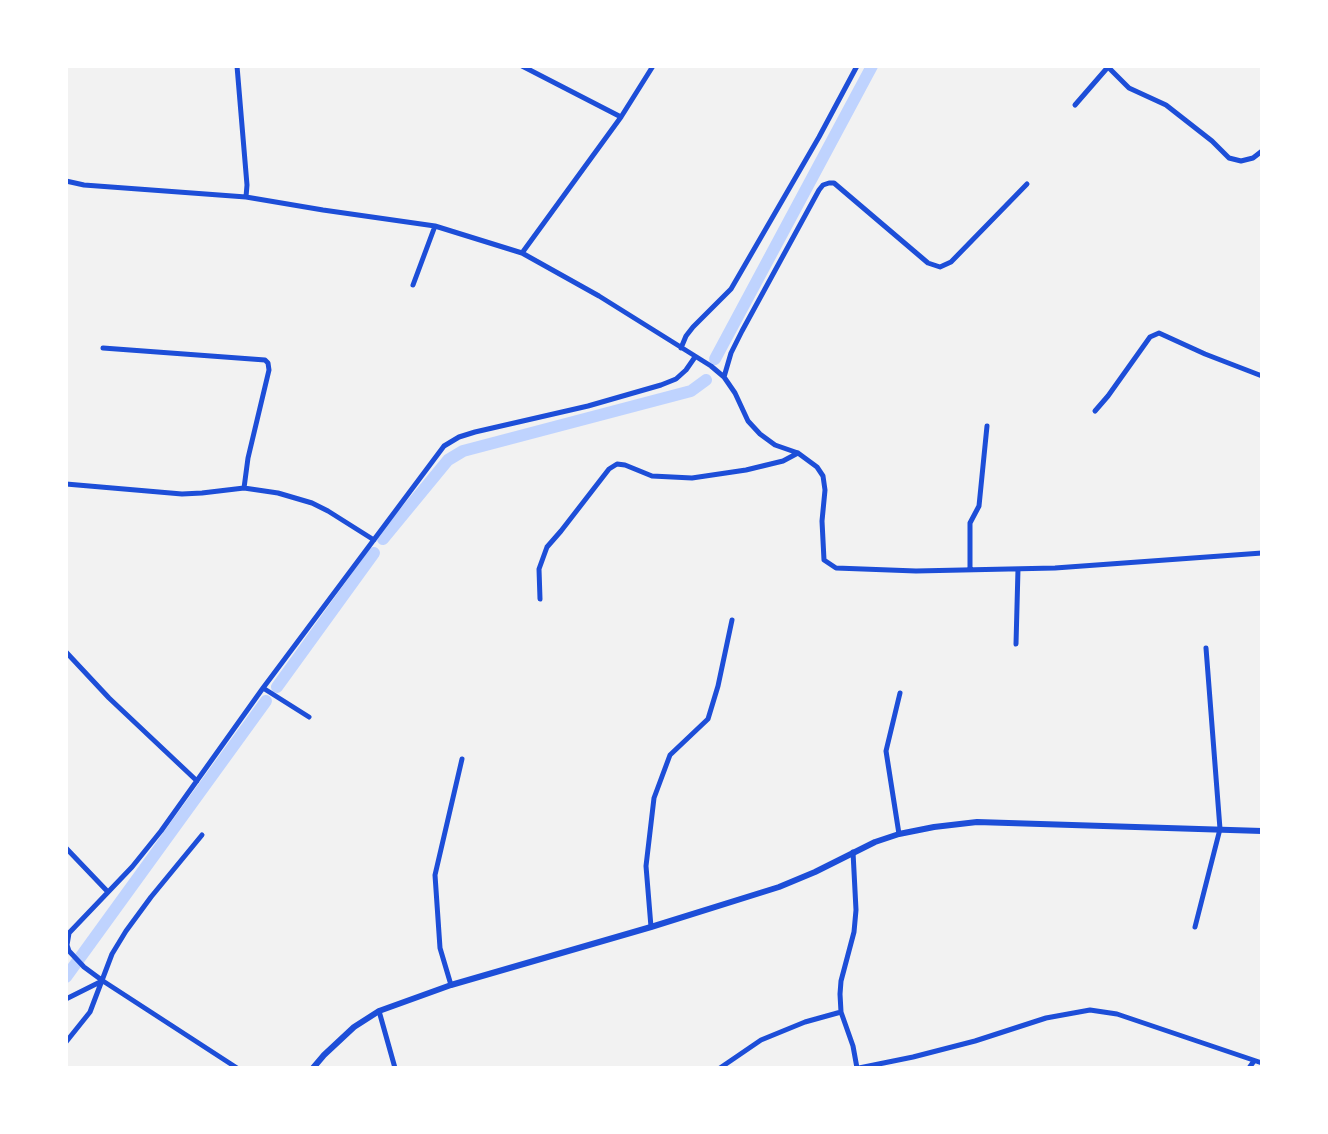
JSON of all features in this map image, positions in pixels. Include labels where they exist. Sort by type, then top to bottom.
[{"type":"street","points":[[237,66],[247,185],[246,197]]},
{"type":"street","points":[[522,66],[621,117]]},
{"type":"street","points":[[522,253],[621,117],[654,66]]},
{"type":"street","points":[[681,348],[686,336],[693,327],[731,289],[819,137],[857,66]]},
{"type":"street","points":[[1075,105],[1108,67],[1129,88],[1166,105],[1212,141],[1229,158],[1241,162],[1253,158],[1262,151]]},
{"type":"street","points":[[66,181],[84,185],[246,197],[435,226],[522,253],[598,296],[712,366],[724,377],[735,393],[748,421],[760,434],[775,445],[798,453],[818,467],[823,476],[825,490],[822,521],[824,560],[836,568],[916,571],[1055,568],[1262,553]]},
{"type":"street","points":[[724,377],[731,352],[738,338],[814,198],[823,185],[834,183],[928,263],[940,267],[951,262],[1027,184]]},
{"type":"street","points":[[413,285],[435,226]]},
{"type":"street","points":[[1095,410],[1108,396],[1150,337],[1159,333],[1205,354],[1262,376]]},
{"type":"street","points":[[103,348],[265,360],[268,363],[269,370],[248,458],[244,488]]},
{"type":"street","points":[[237,1068],[84,967],[72,955],[67,945],[69,933],[132,867],[161,832],[263,688],[444,446],[459,437],[588,406],[661,385],[676,379],[686,370],[695,357]]},
{"type":"street","points":[[970,570],[970,523],[979,506],[987,426]]},
{"type":"street","points":[[540,599],[539,569],[547,547],[609,469],[617,464],[625,465],[652,476],[692,478],[731,473],[783,461],[798,453]]},
{"type":"street","points":[[66,484],[182,494],[244,488],[278,493],[312,503],[374,540]]},
{"type":"street","points":[[1016,644],[1018,568]]},
{"type":"street","points":[[651,926],[646,866],[654,798],[670,755],[708,718],[718,686],[732,620]]},
{"type":"street","points":[[1196,927],[1220,829],[1206,648]]},
{"type":"street","points":[[66,652],[108,698],[197,781]]},
{"type":"street","points":[[263,688],[309,716]]},
{"type":"street","points":[[899,834],[886,751],[900,693]]},
{"type":"street","points":[[451,986],[440,948],[436,875],[462,759]]},
{"type":"street","points":[[313,1068],[354,1027],[379,1011],[451,986],[778,887],[815,872],[853,852],[899,834],[934,827],[977,822],[1262,831]]},
{"type":"street","points":[[66,1042],[90,1012],[112,954],[126,931],[151,897],[202,835]]},
{"type":"street","points":[[66,848],[108,892]]},
{"type":"street","points":[[853,852],[856,910],[854,932],[841,980],[841,1012],[853,1046],[858,1068],[939,1050],[1046,1018],[1090,1010],[1118,1014],[1262,1063]]},
{"type":"street","points":[[66,999],[103,981]]},
{"type":"street","points":[[379,1011],[395,1068]]},
{"type":"street","points":[[720,1068],[761,1040],[805,1022],[841,1012]]},
{"type":"street","points":[[1249,1068],[1254,1061]]},
{"type":"waterway","points":[[715,359],[872,66]]},
{"type":"waterway","points":[[383,539],[448,460],[463,451],[691,391],[706,380]]},
{"type":"waterway","points":[[277,687],[374,553]]},
{"type":"waterway","points":[[66,977],[266,701]]}]
